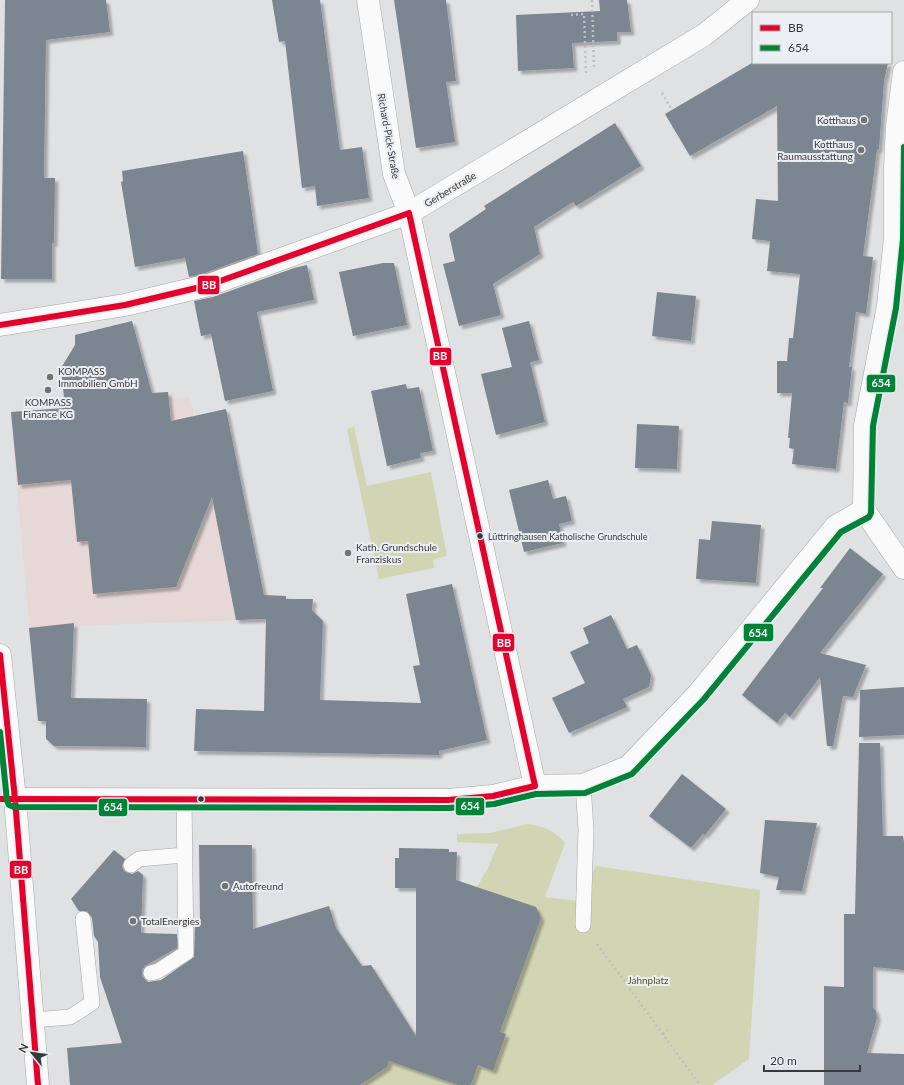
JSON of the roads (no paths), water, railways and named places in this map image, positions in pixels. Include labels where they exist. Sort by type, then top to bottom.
[{"type":"street","name":"Richard-Pick-Straße","points":[[368,0],[394,174],[409,213],[535,786]]},
{"type":"street","name":"Gerberstraße","points":[[0,325],[125,305],[209,285],[409,213],[704,35],[748,0]]},
{"type":"street","points":[[904,72],[897,126],[895,166],[895,238],[888,306],[865,425],[864,510],[904,568]]},
{"type":"street","points":[[8,799],[448,800],[494,796],[535,786],[583,785],[628,766],[698,694],[836,526],[864,510]]},
{"type":"street","points":[[0,655],[8,799],[33,1020],[38,1085]]},
{"type":"lane","points":[[583,785],[586,829],[583,925]]},
{"type":"lane","points":[[151,973],[158,971],[186,953],[184,799]]},
{"type":"lane","points":[[132,865],[139,859],[184,855]]},
{"type":"lane","points":[[33,1020],[70,1017],[92,1003],[97,989],[83,919]]},
{"type":"place","name":"Kotthaus","points":[[864,120]]},
{"type":"place","name":"Kotthaus Raumausstattung","points":[[861,150]]},
{"type":"place","name":"KOMPASS Immobilien GmbH","points":[[50,377]]},
{"type":"place","name":"KOMPASS Finance KG","points":[[48,390]]},
{"type":"place","name":"Lüttringhausen Katholische Grundschule","points":[[480,536]]},
{"type":"place","name":"Kath. Grundschule Franziskus","points":[[348,553]]},
{"type":"place","name":"Autofreund","points":[[225,886]]},
{"type":"place","name":"TotalEnergies","points":[[133,921]]},
{"type":"park label","name":"Jahnplatz","points":[[648,980]]}]
